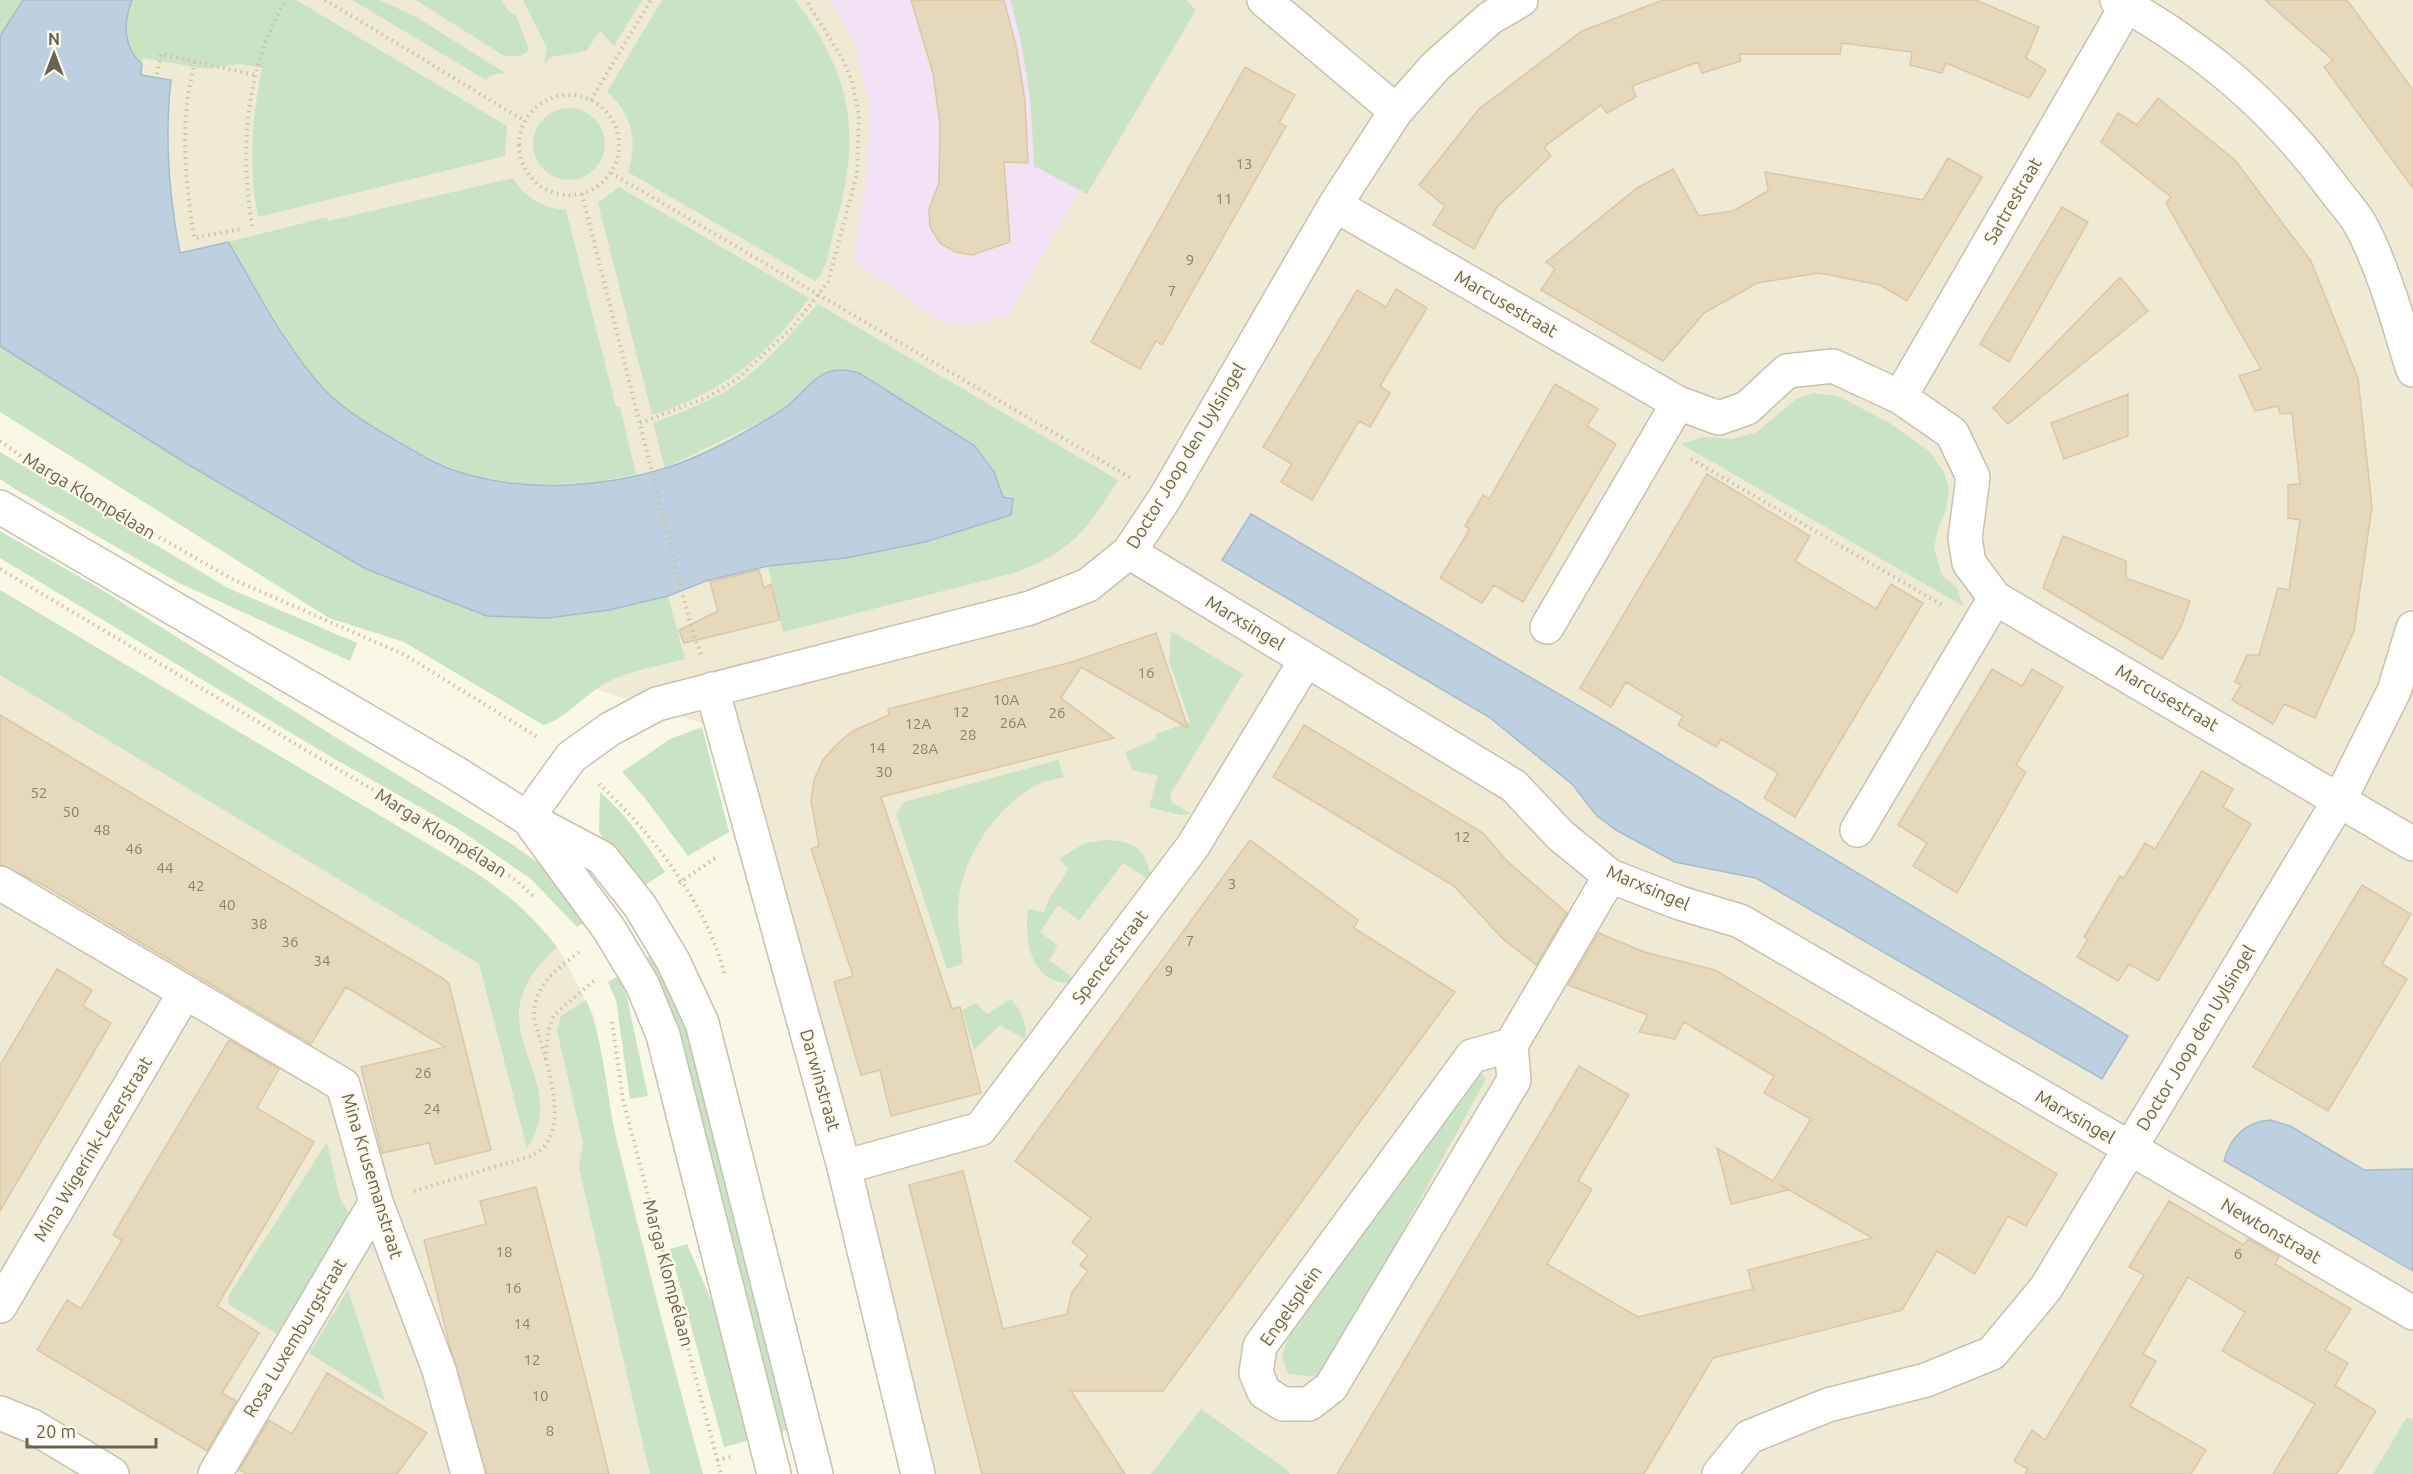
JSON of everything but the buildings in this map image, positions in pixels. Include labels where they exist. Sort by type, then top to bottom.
[{"type":"street","points":[[1264,0],[1396,111]]},
{"type":"street","name":"Doctor Joop den Uylsingel","points":[[527,818],[571,757],[610,729],[657,704],[1030,608],[1088,585],[1129,552],[1165,498],[1335,205],[1396,111],[1436,66],[1490,18],[1521,0]]},
{"type":"street","points":[[2122,3],[2184,40],[2248,90],[2300,143],[2360,224],[2392,301],[2413,370]]},
{"type":"street","name":"Sartrestraat","points":[[1900,397],[2122,3]]},
{"type":"street","name":"Marcusestraat","points":[[1335,205],[1678,404],[1719,418],[1747,408],[1787,371],[1833,366],[1900,397],[1952,433],[1973,477],[1965,538],[1969,563],[1995,598],[2413,844]]},
{"type":"street","points":[[1547,627],[1678,404]]},
{"type":"street","points":[[0,507],[444,766],[527,818],[602,858],[640,906],[673,961],[702,1023],[816,1474]]},
{"type":"street","name":"Marxsingel","points":[[1129,552],[1514,786],[1560,836],[1610,876],[1680,903],[1740,921],[2130,1149]]},
{"type":"street","points":[[1857,830],[1995,598]]},
{"type":"street","name":"Doctor Joop den Uylsingel","points":[[1719,1474],[1749,1437],[1828,1405],[1926,1380],[1992,1353],[2046,1288],[2340,799],[2394,691],[2413,628]]},
{"type":"street","name":"Spencerstraat","points":[[844,1167],[980,1129],[1193,846],[1306,660]]},
{"type":"street","name":"Darwinstraat","points":[[712,689],[844,1167],[918,1474]]},
{"type":"street","points":[[527,818],[609,928],[642,984],[663,1035],[774,1474]]},
{"type":"street","points":[[1511,1045],[1610,876]]},
{"type":"street","name":"Mina Krusemanstraat","points":[[4,893],[185,992],[343,1085],[376,1202],[439,1370],[468,1474]]},
{"type":"street","name":"Mina Wigerink-Lezerstraat","points":[[0,1306],[185,992]]},
{"type":"street","name":"Engelsplein","points":[[1511,1045],[1514,1080],[1331,1387],[1309,1404],[1283,1404],[1264,1392],[1256,1373],[1260,1346],[1472,1056],[1511,1045]]},
{"type":"street","name":"Newtonstraat","points":[[2130,1149],[2413,1313]]},
{"type":"street","name":"Rosa Luxemburgstraat","points":[[215,1474],[376,1202]]},
{"type":"street","points":[[0,1413],[32,1426],[112,1474]]},
{"type":"path","points":[[252,226],[246,190],[246,150],[255,75],[275,17],[286,0]]},
{"type":"path","points":[[325,0],[525,121]]},
{"type":"path","points":[[591,100],[651,0]]},
{"type":"path","points":[[640,423],[708,397],[736,380],[792,328],[828,282],[856,174],[859,116],[852,81],[842,57],[806,0]]},
{"type":"path","points":[[157,74],[161,54],[255,75]]},
{"type":"path","points":[[195,62],[185,111],[184,148],[194,238],[241,229]]},
{"type":"path","points":[[566,95],[591,100],[605,110],[615,123],[619,140],[618,157],[611,173],[598,186],[582,194],[556,193],[533,179],[522,162],[520,136],[525,121],[542,103],[554,98],[566,95]]},
{"type":"path","points":[[611,173],[1165,498]]},
{"type":"path","points":[[582,194],[690,623]]},
{"type":"path","points":[[1657,439],[1979,626]]},
{"type":"path","name":"Marga Klompélaan","points":[[0,441],[31,463],[230,578],[405,655],[571,757],[633,816],[680,882]]},
{"type":"path","name":"Marga Klompélaan","points":[[0,569],[468,846],[518,882],[535,898]]},
{"type":"path","points":[[376,1202],[531,1156],[541,1151],[550,1141],[555,1126],[555,1110],[533,1006],[540,985],[581,950],[586,959]]},
{"type":"path","points":[[592,969],[601,985]]},
{"type":"path","name":"Marga Klompélaan","points":[[611,1011],[626,1111],[721,1474]]},
{"type":"shaded area","points":[[0,0],[2413,0],[2413,1474],[933,1474],[791,910],[729,732],[493,656],[0,371]]},
{"type":"shaded area","points":[[830,0],[1184,0],[1009,316],[972,325],[943,323],[853,260],[868,166],[870,105],[854,41]]},
{"type":"shaded area","points":[[0,590],[482,877],[519,905],[548,935],[563,957],[594,1016],[609,1109],[700,1474],[0,1474]]},
{"type":"green space","points":[[0,0],[23,0],[0,36]]},
{"type":"green space","points":[[132,0],[296,0],[507,126],[505,156],[258,217],[253,179],[252,142],[262,68],[240,64],[206,69],[143,58],[142,64],[128,43],[126,26]]},
{"type":"green space","points":[[352,0],[380,0],[418,18],[505,73],[491,75],[486,80]]},
{"type":"green space","points":[[416,0],[502,0],[509,12],[516,15],[529,50],[521,56],[504,56]]},
{"type":"green space","points":[[523,0],[642,0],[614,46],[600,31],[586,51],[551,57],[544,64],[547,48]]},
{"type":"green space","points":[[662,0],[795,0],[831,57],[841,84],[847,112],[849,140],[847,169],[842,200],[827,259],[822,272],[815,281],[628,172],[632,149],[631,128],[622,109],[607,92]]},
{"type":"green space","points":[[1010,0],[1186,0],[1196,10],[1087,194],[1034,166],[1028,82],[1021,41]]},
{"type":"green space","points":[[569,108],[583,111],[595,118],[602,130],[605,144],[602,158],[595,170],[583,177],[569,180],[555,177],[543,170],[536,158],[533,144],[536,130],[543,118],[555,111]]},
{"type":"green space","points":[[513,178],[535,201],[566,210],[616,407],[620,407],[636,474],[598,482],[529,485],[467,475],[410,449],[357,418],[316,381],[293,349],[228,242],[327,217],[328,221]]},
{"type":"green space","points":[[619,187],[809,298],[776,338],[741,370],[700,396],[652,415],[598,203]]},
{"type":"green space","points":[[818,304],[1118,480],[1076,538],[1050,556],[1014,573],[783,632],[768,566],[846,558],[925,542],[1003,497],[994,472],[819,376],[779,413],[665,468],[653,423],[708,401],[738,383],[770,356]]},
{"type":"green space","points":[[0,346],[184,462],[609,610],[668,596],[685,659],[613,679],[566,713],[543,725],[404,642],[329,618],[0,412]]},
{"type":"green space","points":[[1813,393],[1838,396],[1888,422],[1929,451],[1944,472],[1949,489],[1946,510],[1938,529],[1934,548],[1942,575],[1957,588],[1963,606],[1681,444],[1703,437],[1732,439],[1757,432],[1796,399]]},
{"type":"green space","points":[[0,452],[228,588],[357,643],[350,661],[179,583],[15,489],[0,479]]},
{"type":"green space","points":[[0,531],[99,588],[332,735],[510,843],[543,866],[590,919],[577,927],[531,879],[457,828],[326,754],[0,558]]},
{"type":"green space","points":[[0,590],[465,866],[491,883],[537,924],[557,947],[528,982],[522,996],[519,1015],[521,1033],[538,1089],[540,1108],[537,1127],[527,1148],[479,964],[0,675]]},
{"type":"green space","points":[[1171,631],[1243,674],[1170,795],[1172,802],[1191,814],[1179,815],[1149,807],[1158,776],[1132,770],[1125,752],[1156,739],[1155,734],[1190,722],[1169,661]]},
{"type":"green space","points":[[702,727],[729,832],[688,856],[644,797],[622,772],[670,739]]},
{"type":"green space","points":[[1058,760],[1064,777],[1041,783],[1009,805],[982,837],[972,855],[959,894],[958,919],[963,964],[947,969],[896,814],[904,802]]},
{"type":"green space","points":[[600,792],[627,820],[665,872],[642,887],[618,860],[599,832]]},
{"type":"green space","points":[[1104,840],[1129,843],[1134,846],[1144,856],[1150,872],[1147,878],[1123,863],[1079,921],[1058,905],[1040,932],[1058,946],[1049,960],[1075,979],[1073,983],[1059,982],[1048,977],[1033,959],[1027,935],[1028,909],[1044,912],[1050,897],[1069,869],[1059,859],[1085,843]]},
{"type":"green space","points":[[656,953],[680,1000],[793,1428],[776,1434],[642,961]]},
{"type":"green space","points":[[622,974],[648,1096],[630,1099],[616,1000],[608,982]]},
{"type":"green space","points":[[1011,999],[1024,1020],[1026,1036],[1024,1039],[1000,1025],[974,1050],[962,1010],[976,1003],[987,1014]]},
{"type":"green space","points":[[586,1000],[597,1033],[627,1184],[703,1474],[650,1474],[579,1168],[583,1143],[557,1031],[561,1016]]},
{"type":"green space","points":[[1478,1070],[1486,1079],[1335,1355],[1319,1377],[1288,1374],[1282,1356],[1290,1331]]},
{"type":"green space","points":[[327,1142],[340,1199],[355,1222],[284,1338],[228,1304],[229,1295]]},
{"type":"green space","points":[[687,1244],[731,1346],[753,1439],[724,1447],[670,1249]]},
{"type":"green space","points":[[348,1290],[385,1401],[309,1353]]},
{"type":"green space","points":[[1201,1409],[1290,1472],[1289,1474],[1151,1474]]},
{"type":"green space","points":[[2407,1417],[2413,1420],[2413,1474],[2373,1474]]},
{"type":"water","points":[[23,0],[132,0],[127,17],[126,35],[131,50],[142,64],[141,75],[171,80],[168,124],[169,167],[180,253],[228,242],[280,330],[303,364],[324,389],[363,420],[431,460],[469,475],[517,484],[568,485],[643,474],[680,463],[722,444],[776,414],[821,375],[844,370],[859,373],[975,446],[994,472],[1003,497],[1013,499],[1011,515],[925,542],[846,558],[768,566],[706,581],[668,596],[609,610],[548,618],[487,616],[366,569],[184,462],[0,346],[0,36]]},
{"type":"water","points":[[1251,514],[1622,731],[2128,1036],[2102,1079],[1756,878],[1675,862],[1616,830],[1596,815],[1573,785],[1489,717],[1222,560]]},
{"type":"water","points":[[2270,1120],[2290,1126],[2364,1170],[2413,1169],[2413,1271],[2224,1161],[2230,1145],[2240,1132],[2261,1121]]}]
